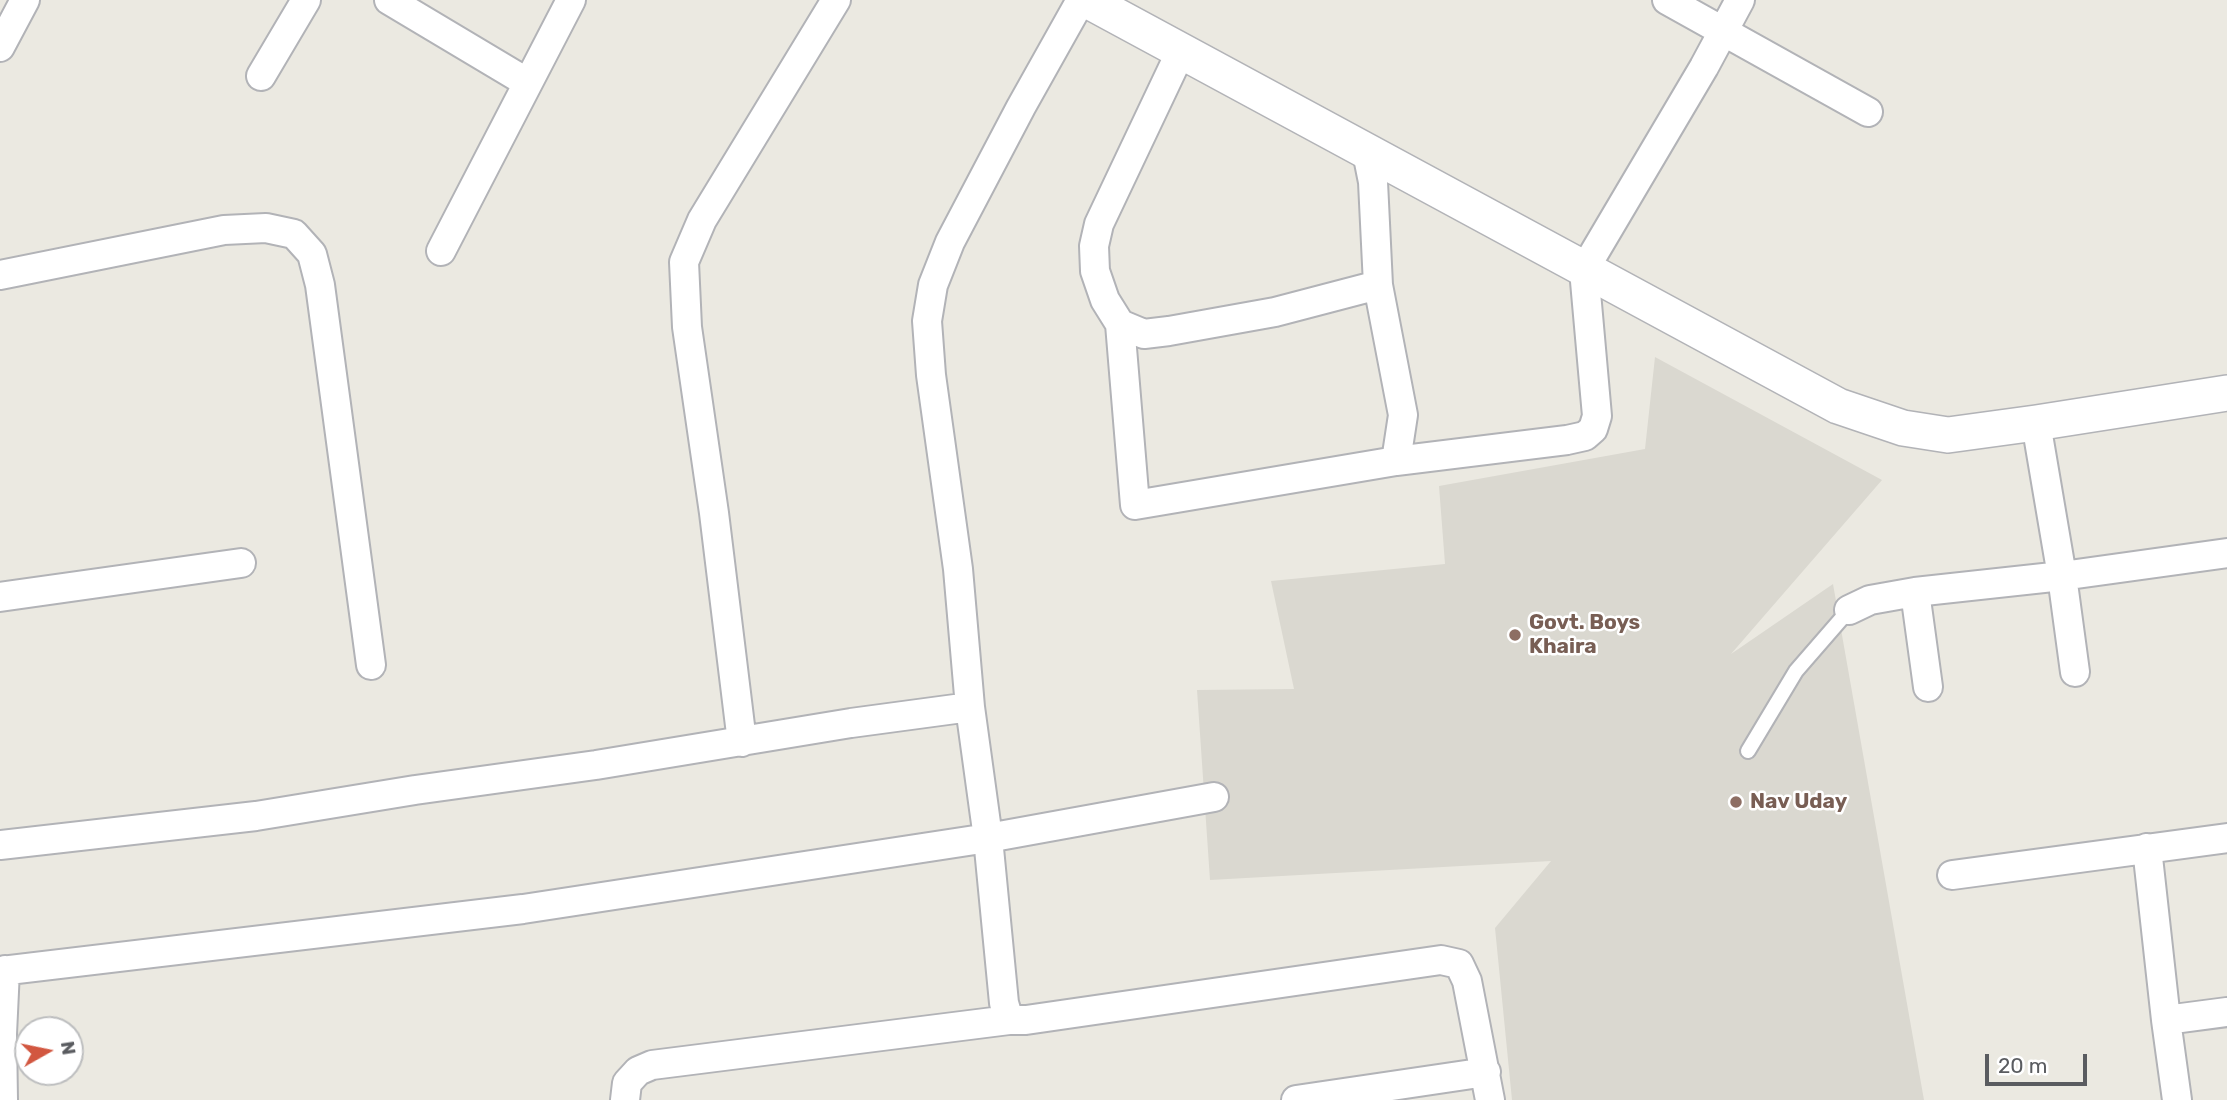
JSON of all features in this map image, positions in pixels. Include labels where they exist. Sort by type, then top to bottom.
[{"type":"street","points":[[0,47],[25,0]]},
{"type":"street","points":[[261,76],[306,0]]},
{"type":"street","points":[[388,0],[429,10],[528,83]]},
{"type":"street","points":[[441,251],[571,0]]},
{"type":"street","points":[[742,742],[716,526],[687,327],[684,262],[702,220],[836,0]]},
{"type":"street","points":[[1009,1020],[1004,1003],[958,569],[931,375],[927,321],[933,285],[950,242],[1081,0]]},
{"type":"street","points":[[1087,0],[1838,406],[1903,428],[1948,435],[2227,393]]},
{"type":"street","points":[[1667,0],[1868,111]]},
{"type":"street","points":[[1181,51],[1099,224],[1094,246],[1095,271],[1105,300],[1120,324],[1135,505],[1396,461],[1567,440],[1584,436],[1593,429],[1597,416],[1584,270],[1724,32],[1740,0]]},
{"type":"street","points":[[1367,152],[1373,181],[1378,285],[1403,415],[1396,461]]},
{"type":"street","points":[[0,275],[224,230],[266,228],[294,234],[312,254],[320,285],[371,665]]},
{"type":"street","points":[[1120,324],[1144,334],[1169,331],[1275,312],[1378,285]]},
{"type":"street","points":[[2036,423],[2075,672]]},
{"type":"street","points":[[1849,610],[1870,600],[1915,593],[2227,553]]},
{"type":"street","points":[[0,597],[241,564]]},
{"type":"street","points":[[1915,593],[1928,687]]},
{"type":"street","points":[[0,845],[256,816],[971,706]]},
{"type":"street","points":[[3,1100],[2,971],[523,909],[988,838],[1214,797]]},
{"type":"street","points":[[1952,875],[2227,838]]},
{"type":"street","points":[[2147,848],[2177,1100]]},
{"type":"street","points":[[625,1100],[627,1083],[638,1071],[652,1065],[1026,1020],[1441,960],[1460,964],[1467,981],[1490,1100]]},
{"type":"street","points":[[2166,1020],[2227,1012]]},
{"type":"street","points":[[1296,1100],[1486,1072]]},
{"type":"lane","points":[[1748,751],[1796,671],[1849,610]]},
{"type":"shaded area","points":[[1655,357],[1882,480],[1731,654],[1833,584],[1924,1100],[1512,1100],[1495,928],[1551,861],[1210,880],[1197,690],[1294,689],[1271,581],[1445,564],[1439,486],[1645,449]]},
{"type":"place","name":"Govt. Boys Khaira","points":[[1515,635]]},
{"type":"place","name":"Nav Uday","points":[[1736,802]]}]
